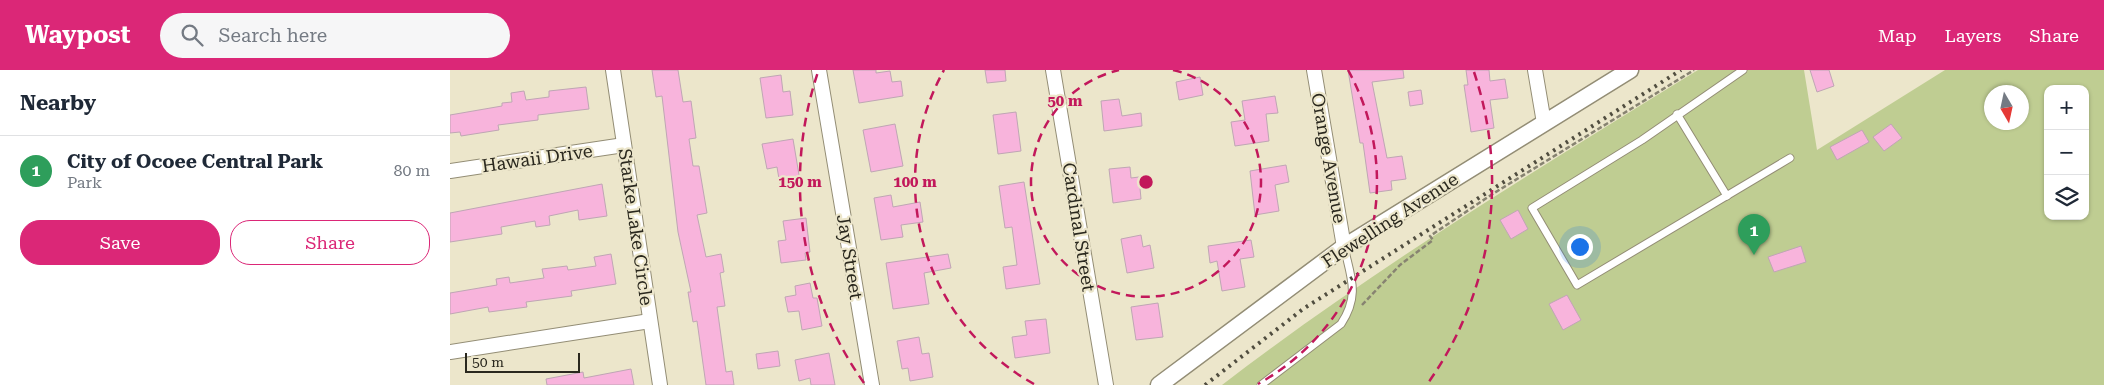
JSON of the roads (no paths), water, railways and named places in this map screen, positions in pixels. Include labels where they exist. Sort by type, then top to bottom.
[{"type":"street","name":"Starke Lake Circle","points":[[613,70],[660,385]]},
{"type":"street","name":"Jay Street","points":[[820,70],[872,385]]},
{"type":"street","name":"Cardinal Street","points":[[1053,70],[1106,385]]},
{"type":"street","name":"Orange Avenue","points":[[1314,70],[1344,246]]},
{"type":"street","points":[[1536,70],[1544,123]]},
{"type":"street","name":"Flewelling Avenue","points":[[1159,385],[1344,246],[1630,70]]},
{"type":"street","name":"Hawaii Drive","points":[[450,170],[624,145]]},
{"type":"street","points":[[450,352],[650,321]]},
{"type":"lane","points":[[1743,70],[1642,140],[1532,208],[1577,285],[1790,158]]},
{"type":"lane","points":[[1677,114],[1727,196]]},
{"type":"lane","points":[[1261,385],[1341,324],[1350,310],[1354,294],[1344,246]]},
{"type":"railway","points":[[1205,385],[1303,309],[1681,70]]},
{"type":"place","name":"City of Ocoee Central Park","points":[[1754,255]]}]
